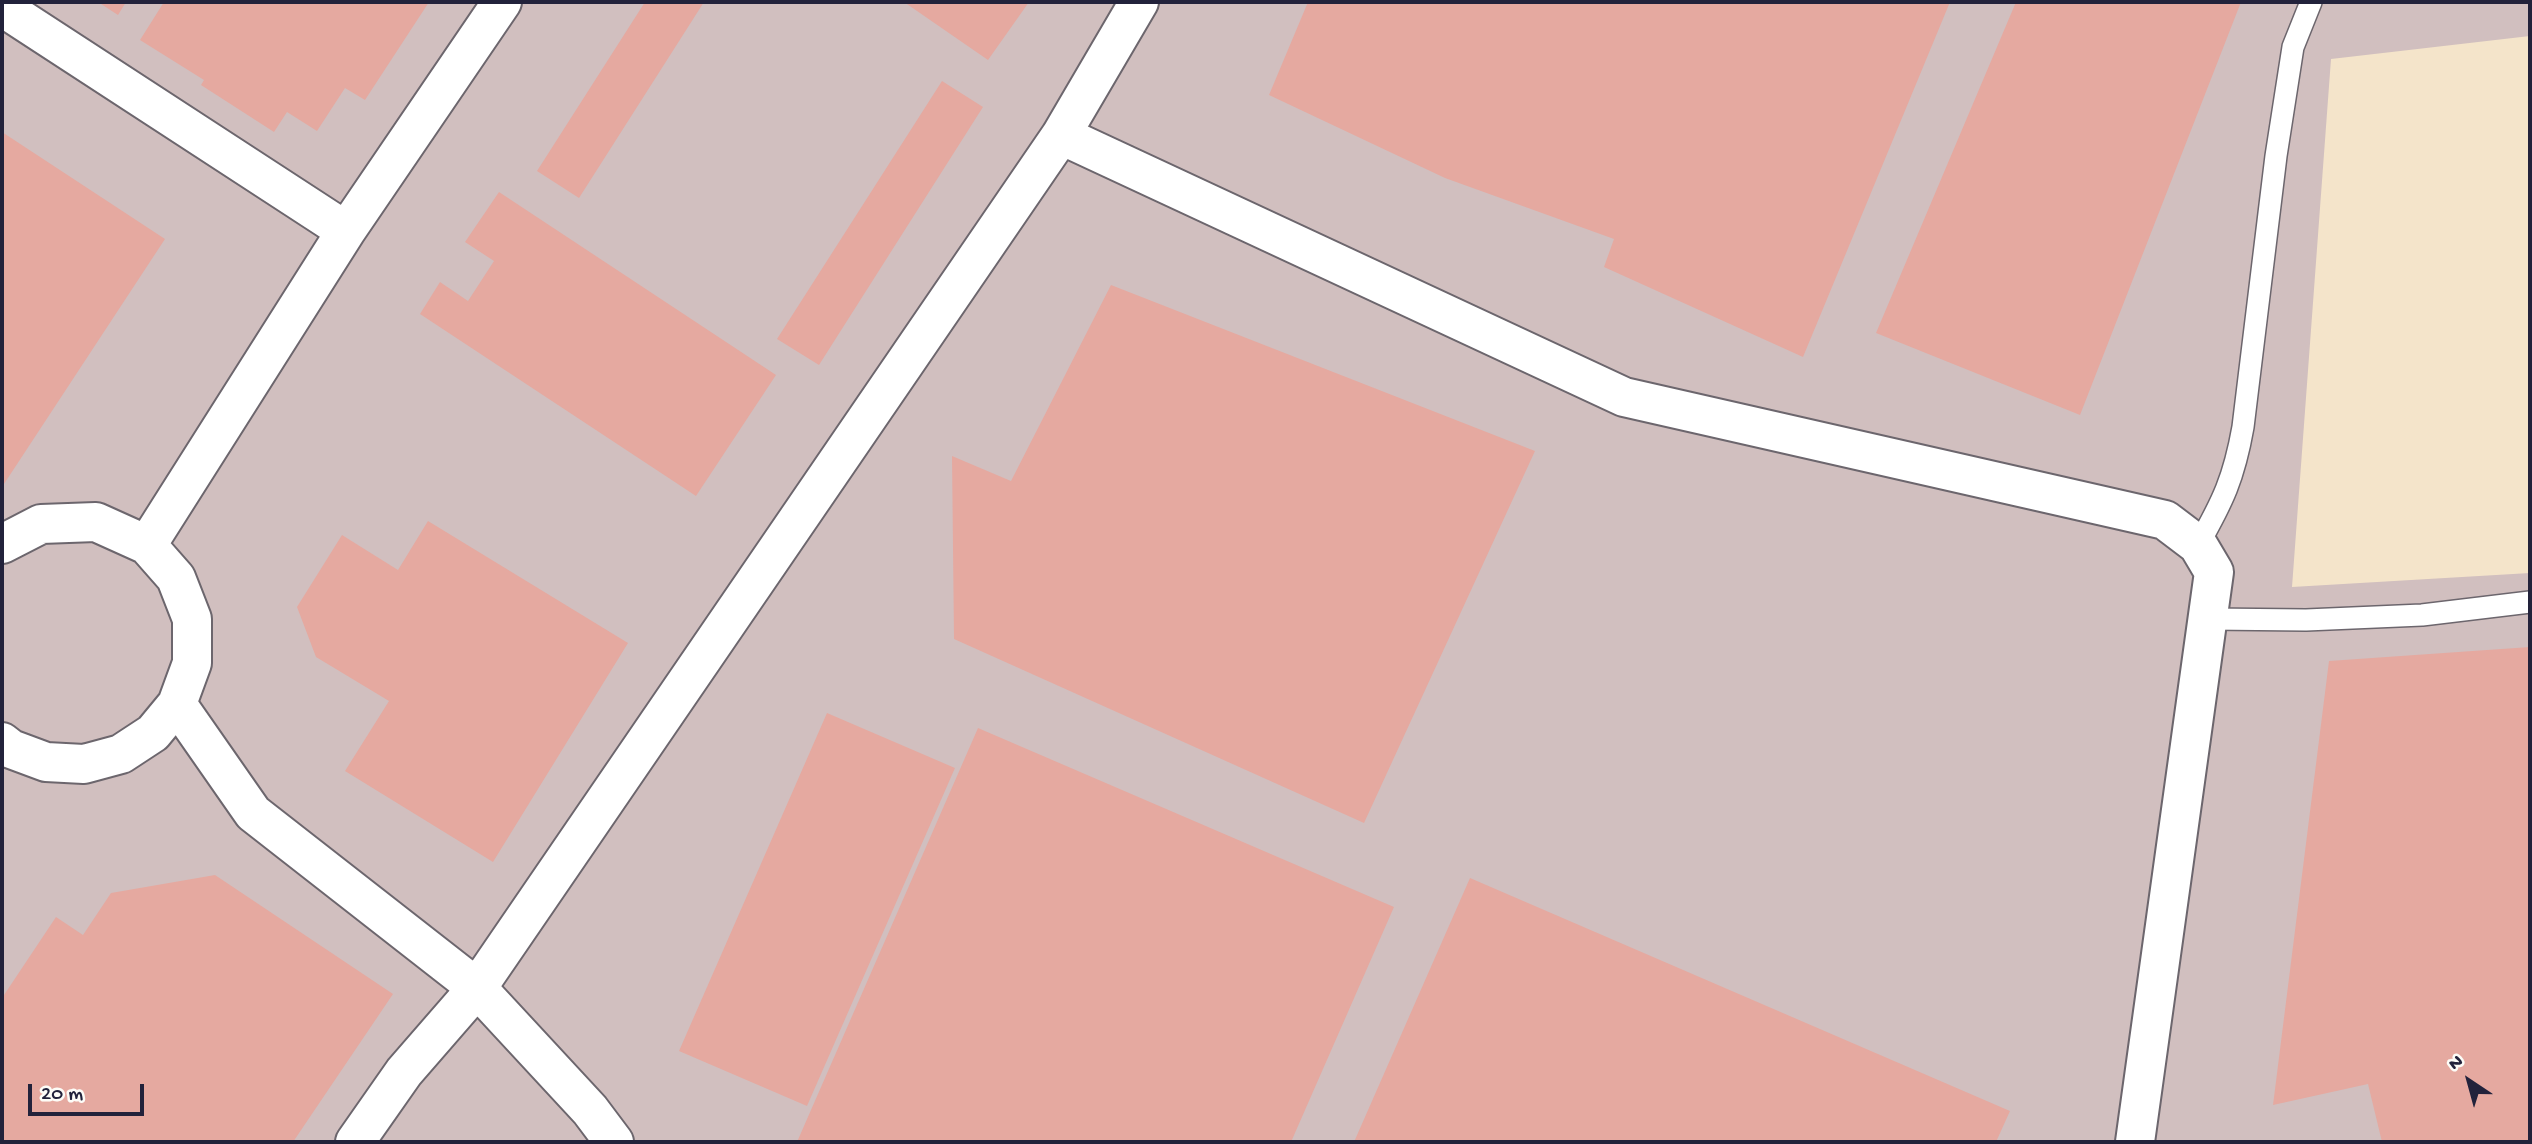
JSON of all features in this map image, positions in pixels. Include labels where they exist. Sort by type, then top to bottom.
[{"type":"street","points":[[146,545],[346,231],[502,2]]},
{"type":"street","points":[[355,1142],[404,1072],[477,988],[1060,135],[1139,2]]},
{"type":"street","points":[[2,6],[346,231]]},
{"type":"street","points":[[1060,135],[1624,397],[2165,520],[2198,545],[2214,572],[2209,620],[2135,1142]]},
{"type":"street","points":[[2,544],[41,524],[96,522],[146,545],[176,578],[192,619],[192,663],[177,704],[153,733],[121,754],[84,764],[46,762],[5,751]]},
{"type":"street","points":[[177,704],[253,813],[477,988],[590,1110],[614,1142]]},
{"type":"lane","points":[[2198,545],[2224,498],[2236,466],[2276,156],[2293,47],[2311,2]]},
{"type":"lane","points":[[2209,620],[2306,620],[2422,615],[2530,602]]},
{"type":"shaded area","points":[[2,2],[2530,2],[2530,36],[2331,59],[2292,587],[2530,573],[2530,1142],[2,1142]]},
{"type":"building","points":[[98,2],[126,2],[118,15]]},
{"type":"building","points":[[164,2],[429,2],[365,100],[345,88],[317,131],[287,112],[274,132],[201,85],[204,80],[140,40]]},
{"type":"building","points":[[645,2],[704,2],[579,198],[537,171]]},
{"type":"building","points":[[904,2],[1029,2],[988,60]]},
{"type":"building","points":[[1308,2],[1950,2],[1803,357],[1604,267],[1614,239],[1445,178],[1269,95]]},
{"type":"building","points":[[2016,2],[2241,2],[2080,415],[1876,333]]},
{"type":"building","points":[[942,81],[983,107],[819,365],[777,339]]},
{"type":"building","points":[[2,132],[165,239],[2,487]]},
{"type":"building","points":[[499,192],[776,375],[696,496],[420,314],[440,282],[468,301],[494,261],[465,242]]},
{"type":"building","points":[[1111,285],[1535,451],[1364,823],[954,639],[952,456],[1011,481]]},
{"type":"building","points":[[428,521],[628,643],[493,862],[345,771],[389,701],[316,657],[297,607],[342,535],[398,570]]},
{"type":"building","points":[[2530,647],[2530,1142],[2382,1142],[2368,1084],[2273,1105],[2329,661]]},
{"type":"building","points":[[827,713],[955,768],[807,1106],[679,1051]]},
{"type":"building","points":[[978,728],[1394,907],[1291,1142],[797,1142]]},
{"type":"building","points":[[215,875],[393,994],[293,1142],[2,1142],[2,998],[56,917],[83,935],[111,893]]},
{"type":"building","points":[[1470,878],[2010,1111],[1996,1142],[1354,1142]]}]
